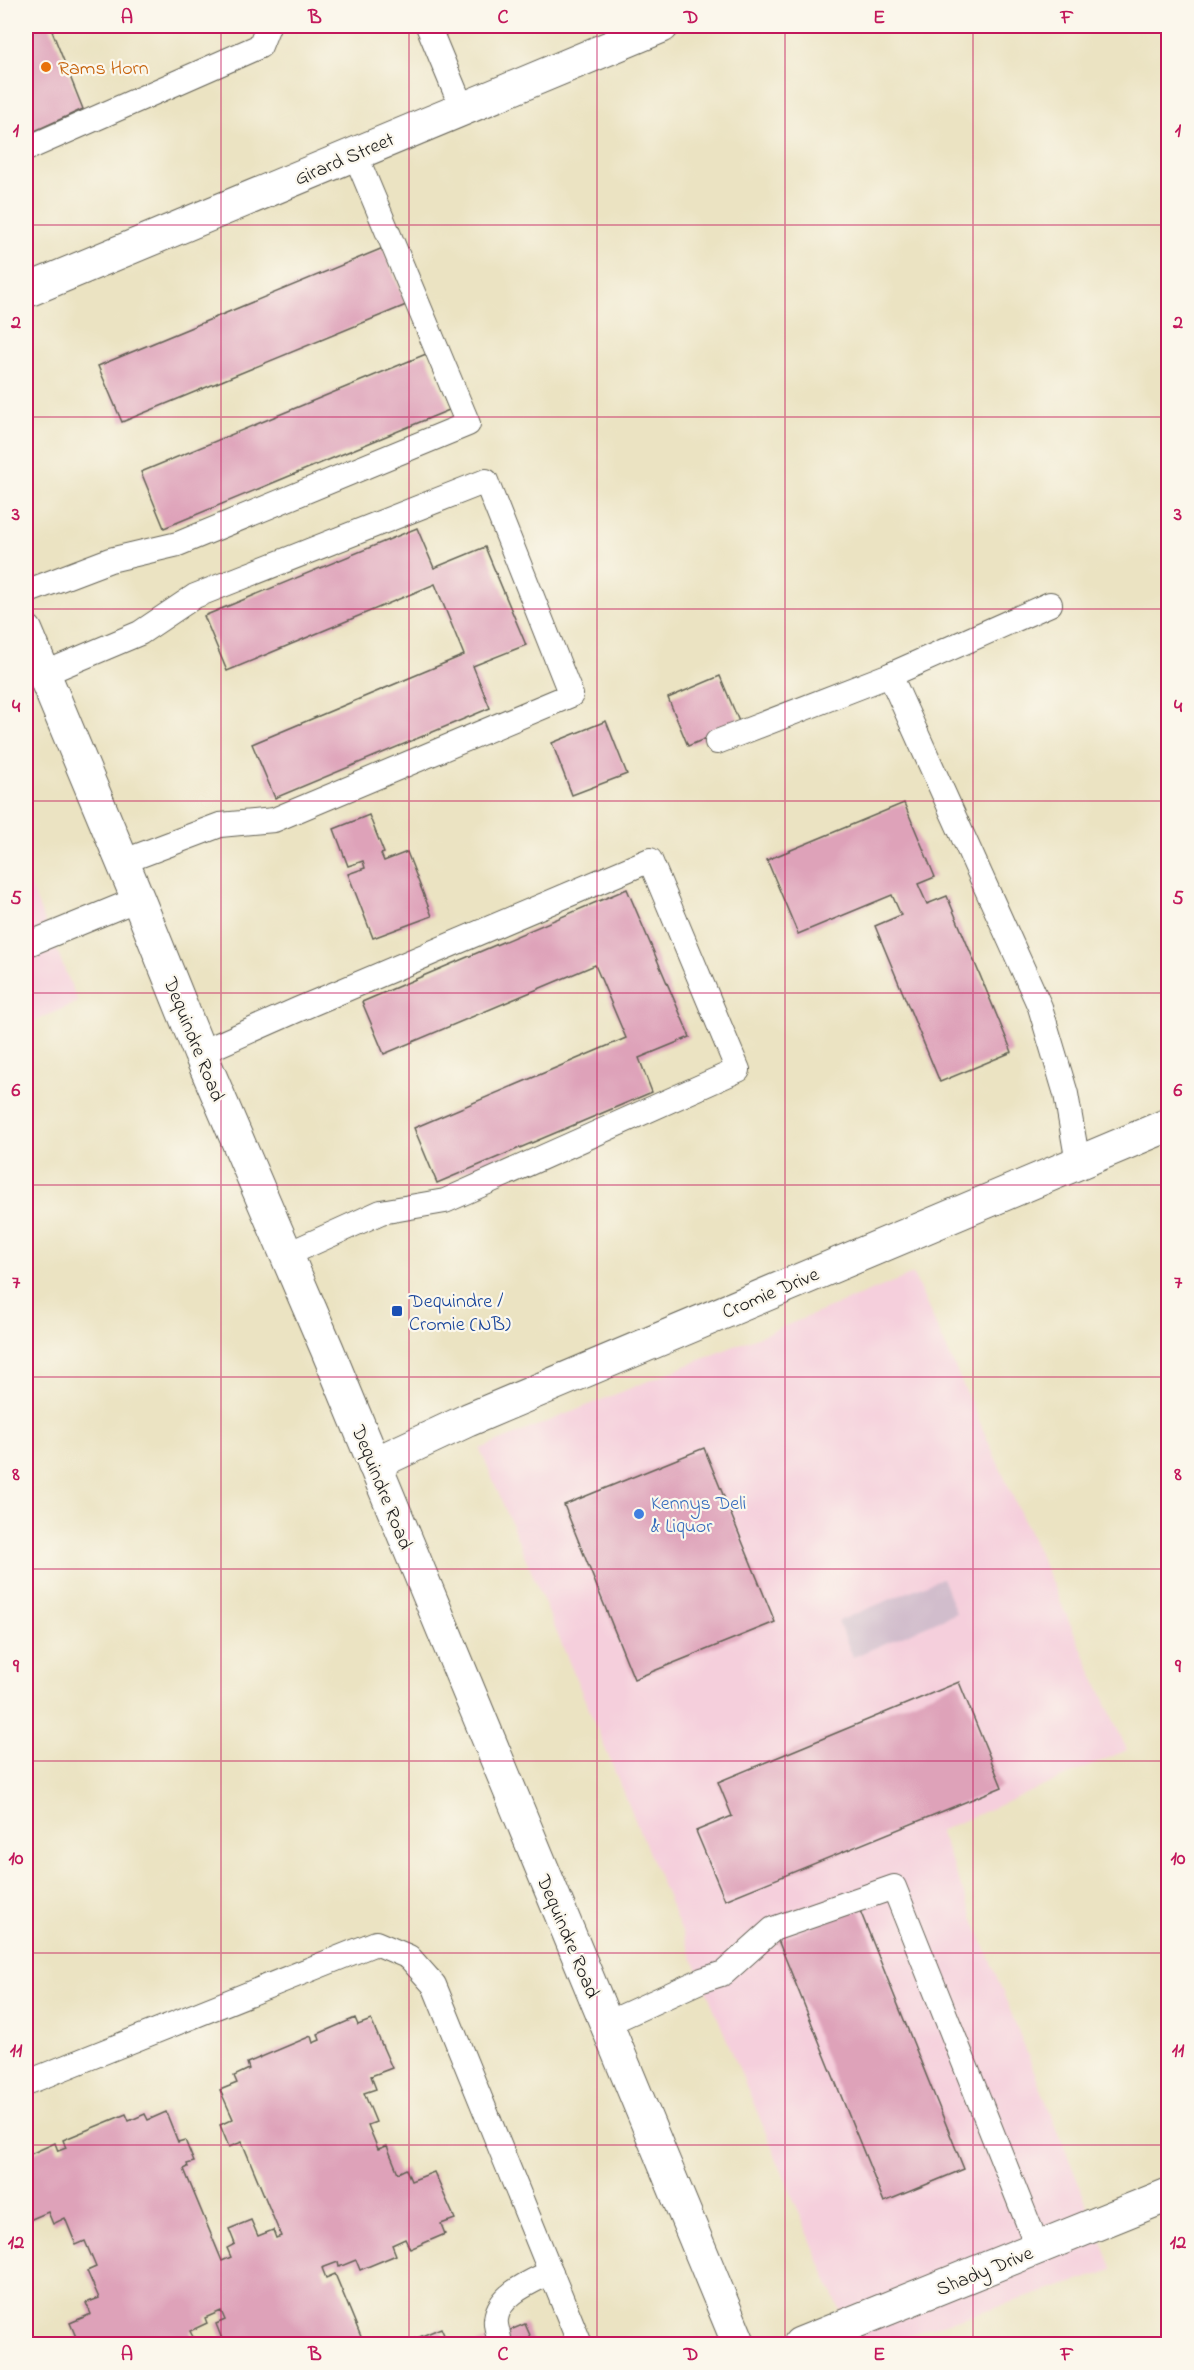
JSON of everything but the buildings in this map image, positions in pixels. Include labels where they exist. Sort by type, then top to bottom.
[{"type":"street","name":"Girard Street","points":[[26,291],[662,26]]},
{"type":"street","name":"Dequindre Road","points":[[26,631],[34,678],[138,899],[200,1053],[374,1464],[739,2344]]},
{"type":"street","name":"Cromie Drive","points":[[374,1464],[479,1415],[1168,1125]]},
{"type":"street","name":"Shady Drive","points":[[800,2344],[1168,2195]]},
{"type":"lane","points":[[26,149],[260,46],[268,26]]},
{"type":"lane","points":[[428,26],[462,108]]},
{"type":"lane","points":[[26,592],[110,560],[178,544],[468,424],[355,154]]},
{"type":"lane","points":[[34,678],[140,633],[195,596],[486,481],[571,695],[274,820],[220,825],[122,862]]},
{"type":"lane","points":[[717,742],[890,675],[1050,604]]},
{"type":"lane","points":[[890,675],[1040,1007],[1066,1094],[1078,1162]]},
{"type":"lane","points":[[200,1053],[650,860],[738,1071],[445,1201],[381,1212],[286,1255]]},
{"type":"lane","points":[[26,945],[138,899]]},
{"type":"lane","points":[[606,2024],[702,1980],[724,1973],[773,1929],[894,1887],[1038,2248]]},
{"type":"lane","points":[[26,2083],[376,1943],[409,1957],[434,1985],[580,2344]]},
{"type":"lane","points":[[499,2338],[496,2320],[501,2305],[520,2287],[551,2272]]},
{"type":"shaded area","points":[[26,876],[78,1002],[26,1025]]},
{"type":"shaded area","points":[[913,1274],[1127,1750],[939,1831],[1113,2270],[880,2344],[854,2344],[480,1449]]},
{"type":"shaded area","points":[[942,1578],[956,1613],[853,1657],[838,1621]]},
{"type":"place","name":"Rams Horn","points":[[46,67]]},
{"type":"place","name":"Dequindre / Cromie (NB)","points":[[397,1311]]},
{"type":"place","name":"Kennys Deli & Liquor","points":[[639,1514]]}]
